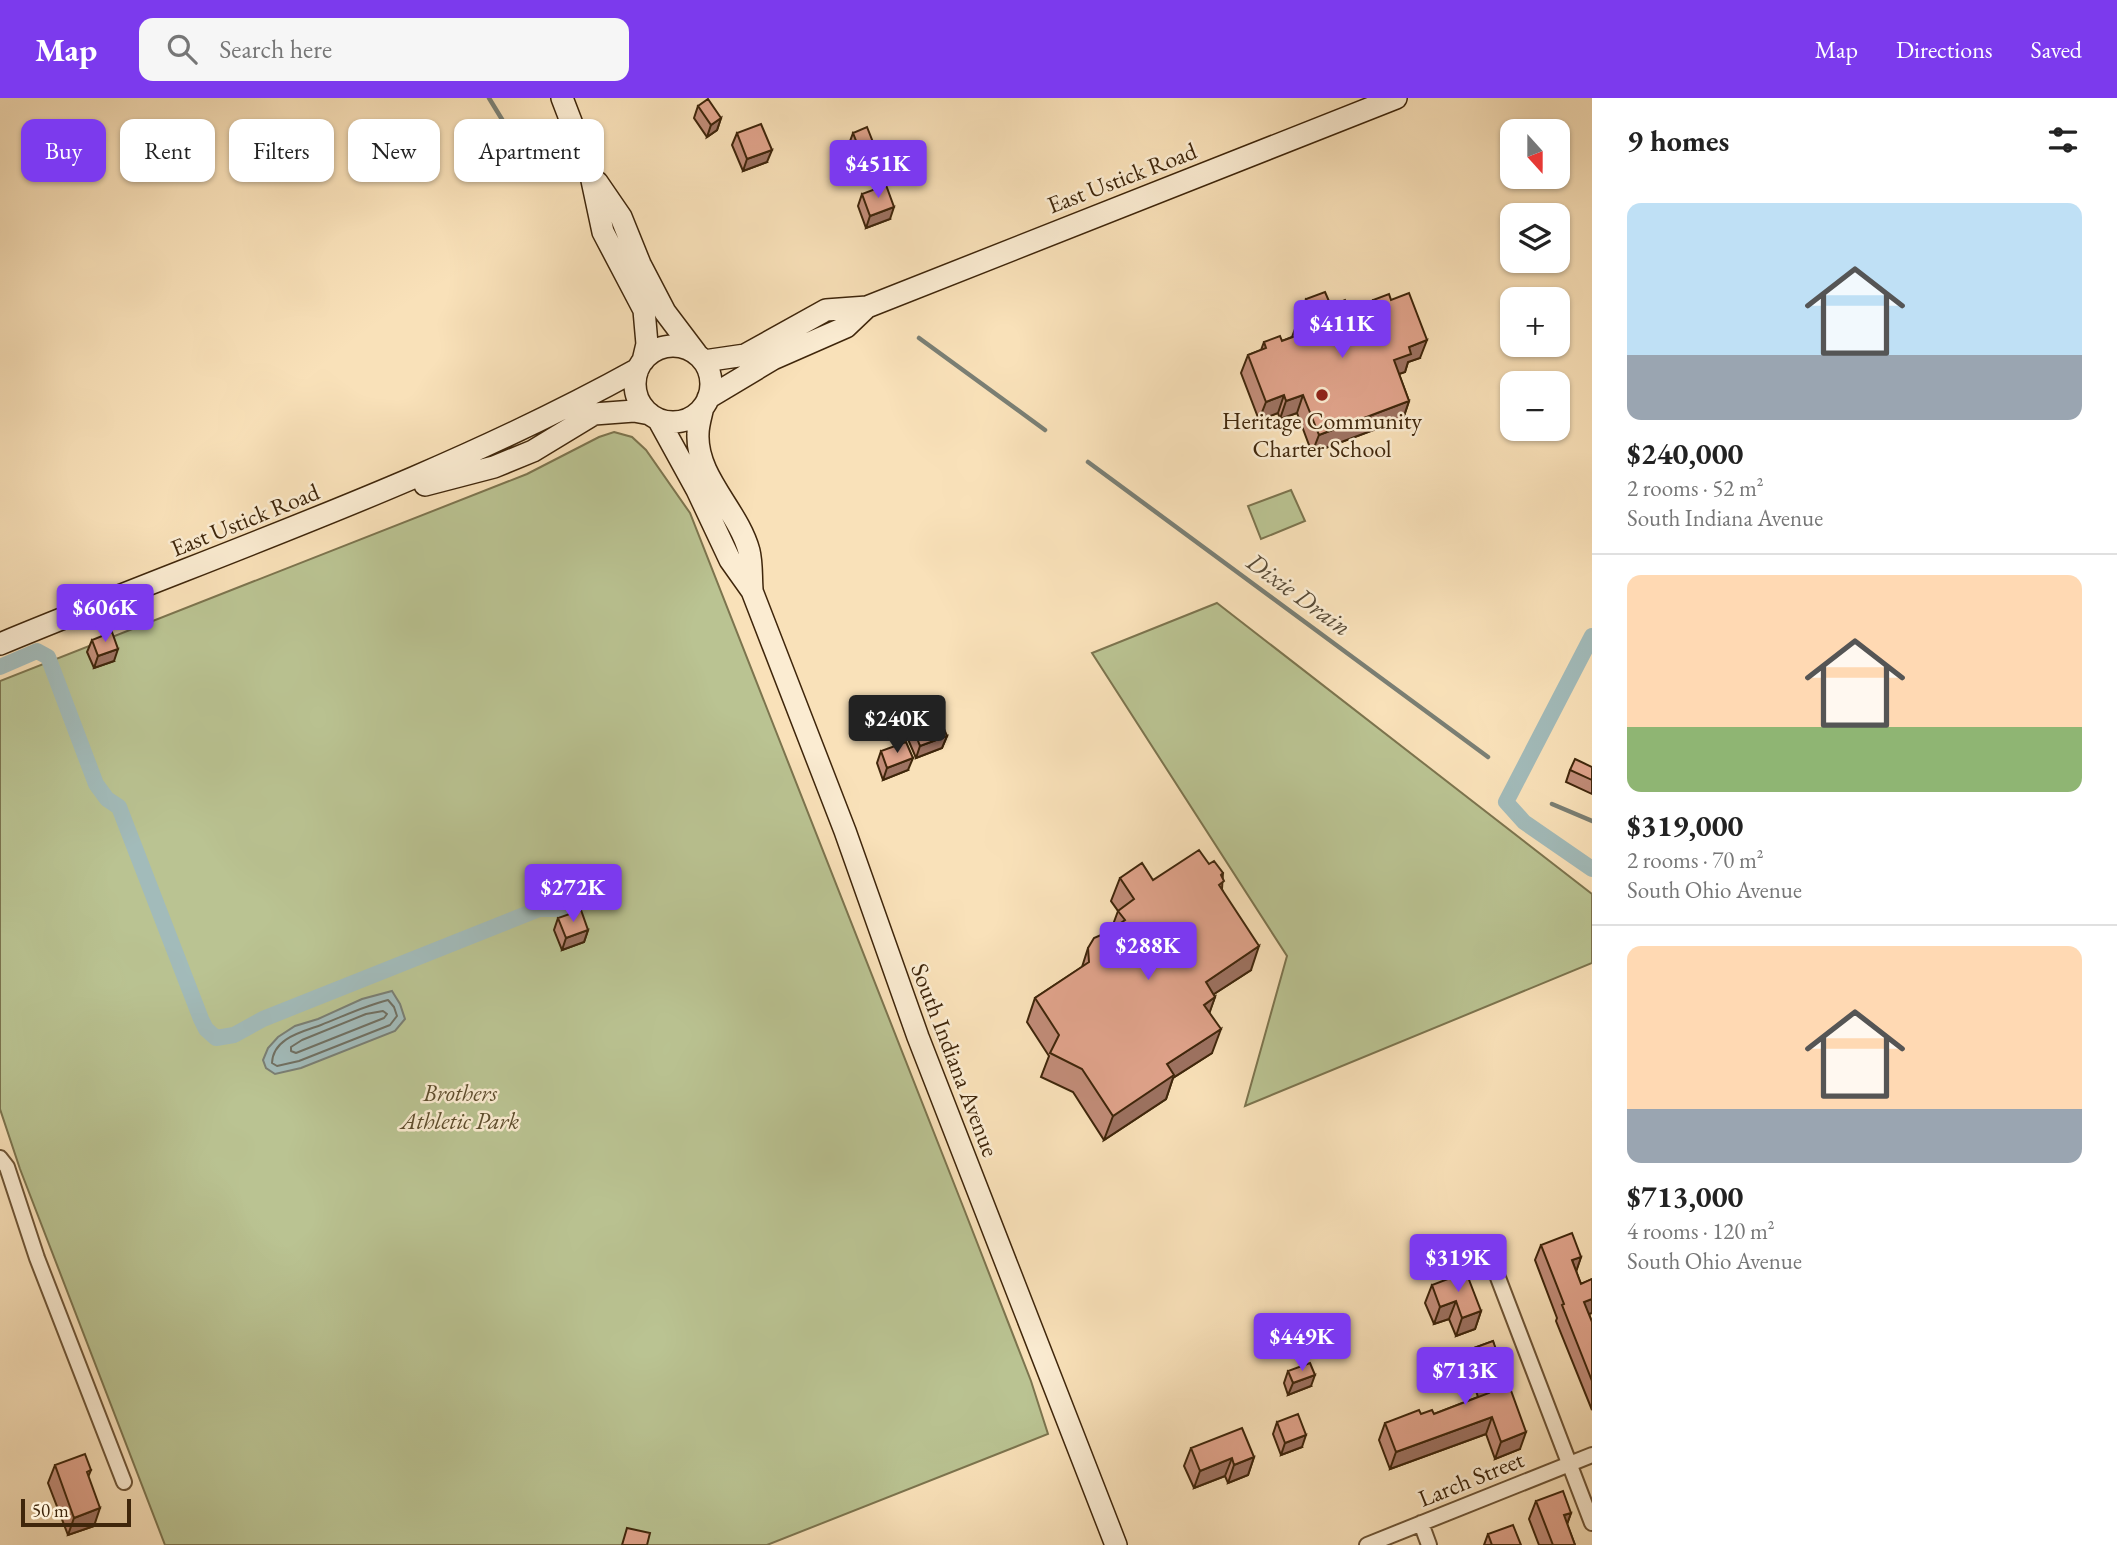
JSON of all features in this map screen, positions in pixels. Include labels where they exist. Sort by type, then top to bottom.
[{"type":"main road","points":[[562,98],[570,119]]},
{"type":"main road","name":"East Ustick Road","points":[[700,357],[745,355],[826,310],[867,307],[1396,98]]},
{"type":"main road","points":[[592,182],[603,232],[644,310],[647,344],[635,389],[643,407],[654,417],[678,422],[688,419],[706,403],[711,379],[700,357],[665,312],[640,264],[621,216],[598,182]]},
{"type":"main road","name":"East Ustick Road","points":[[706,403],[773,359],[846,327],[867,307]]},
{"type":"main road","points":[[640,365],[659,349],[668,346],[678,346],[700,357]]},
{"type":"main road","name":"East Ustick Road","points":[[0,644],[352,505],[490,446],[640,365]]},
{"type":"main road","name":"South Indiana Avenue","points":[[706,403],[698,432],[699,452],[706,471],[732,512],[749,552],[752,591]]},
{"type":"main road","name":"East Ustick Road","points":[[352,505],[494,467],[533,451],[594,414],[634,411],[654,417]]},
{"type":"main road","name":"South Indiana Avenue","points":[[654,417],[697,489],[730,560],[752,591],[845,831],[918,1037],[1116,1545]]},
{"type":"street","points":[[0,1158],[7,1167],[37,1258],[124,1482]]},
{"type":"street","points":[[1492,1262],[1592,1523]]},
{"type":"street","name":"Larch Street","points":[[1367,1545],[1592,1455]]},
{"type":"street","points":[[1421,1524],[1429,1545]]},
{"type":"green space","name":"Brothers Athletic Park","points":[[614,432],[632,437],[646,450],[690,513],[1031,1381],[1048,1434],[767,1545],[165,1545],[20,1169],[0,1109],[0,681],[527,474]]},
{"type":"green space","points":[[1291,490],[1305,521],[1261,539],[1248,506]]},
{"type":"green space","points":[[1217,603],[1592,894],[1592,963],[1245,1106],[1287,956],[1092,653]]},
{"type":"water","points":[[392,991],[405,1019],[395,1031],[301,1068],[275,1074],[266,1068],[263,1060],[268,1048],[278,1037],[295,1026],[318,1019],[362,999]]},
{"type":"building","points":[[708,99],[721,118],[711,125],[698,106]]},
{"type":"building","points":[[761,124],[772,150],[747,159],[737,133]]},
{"type":"building","points":[[867,127],[880,160],[866,166],[853,133]]},
{"type":"building","points":[[886,185],[894,207],[870,216],[862,194]]},
{"type":"building","name":"Heritage Community Charter School","points":[[1325,292],[1331,306],[1345,300],[1351,315],[1375,306],[1373,300],[1389,294],[1391,300],[1409,293],[1427,340],[1409,347],[1411,354],[1394,360],[1409,401],[1319,435],[1303,395],[1286,401],[1284,395],[1266,402],[1248,355],[1266,348],[1264,342],[1280,336],[1282,341],[1304,333],[1298,319],[1311,314],[1306,299]]},
{"type":"building","points":[[112,632],[118,649],[98,656],[92,640]]},
{"type":"building","points":[[938,715],[947,736],[920,746],[912,725]]},
{"type":"building","points":[[906,742],[913,758],[887,768],[881,751]]},
{"type":"building","points":[[1575,759],[1592,767],[1592,780],[1570,770]]},
{"type":"building","points":[[1199,850],[1209,864],[1214,861],[1223,873],[1221,875],[1224,881],[1219,885],[1259,946],[1206,982],[1215,997],[1204,1005],[1221,1029],[1167,1064],[1174,1075],[1113,1116],[1082,1069],[1050,1053],[1059,1035],[1035,998],[1089,962],[1088,948],[1094,938],[1125,920],[1118,911],[1134,899],[1120,878],[1142,863],[1153,880]]},
{"type":"building","points":[[581,910],[588,930],[566,938],[558,918]]},
{"type":"building","points":[[1572,1233],[1581,1257],[1572,1260],[1581,1284],[1592,1279],[1592,1299],[1584,1302],[1592,1322],[1592,1381],[1541,1245]]},
{"type":"building","points":[[1466,1272],[1481,1311],[1462,1318],[1456,1301],[1440,1307],[1432,1285]]},
{"type":"building","points":[[1493,1341],[1526,1432],[1501,1442],[1492,1417],[1396,1452],[1385,1423],[1419,1410],[1421,1414],[1432,1410],[1434,1414],[1489,1393],[1480,1368],[1468,1373],[1460,1353]]},
{"type":"building","points":[[1310,1363],[1315,1375],[1293,1383],[1288,1371]]},
{"type":"building","points":[[1298,1414],[1306,1435],[1285,1443],[1277,1422]]},
{"type":"building","points":[[1242,1428],[1254,1457],[1234,1465],[1232,1458],[1200,1471],[1191,1448]]},
{"type":"building","points":[[85,1454],[91,1470],[87,1472],[100,1508],[74,1518],[55,1465]]},
{"type":"building","points":[[1563,1491],[1571,1513],[1564,1515],[1575,1545],[1553,1545],[1536,1501]]},
{"type":"building","points":[[1513,1525],[1521,1545],[1492,1545],[1488,1534]]},
{"type":"building","points":[[627,1528],[650,1533],[647,1545],[622,1545]]},
{"type":"waterway","name":"Dixie Drain","points":[[489,98],[502,119]]},
{"type":"waterway","name":"Dixie Drain","points":[[919,338],[1045,430]]},
{"type":"waterway","name":"Dixie Drain","points":[[1088,462],[1488,757]]},
{"type":"waterway","points":[[1592,636],[1506,802],[1524,822],[1592,869]]},
{"type":"waterway","points":[[0,667],[37,651],[48,657],[96,784],[107,799],[119,807],[201,1019],[206,1029],[216,1038],[234,1035],[263,1019],[539,909],[563,909]]},
{"type":"waterway","name":"Dixie Drain","points":[[1552,804],[1592,821]]},
{"type":"place","name":"Heritage Community Charter School","points":[[1322,395]]}]
